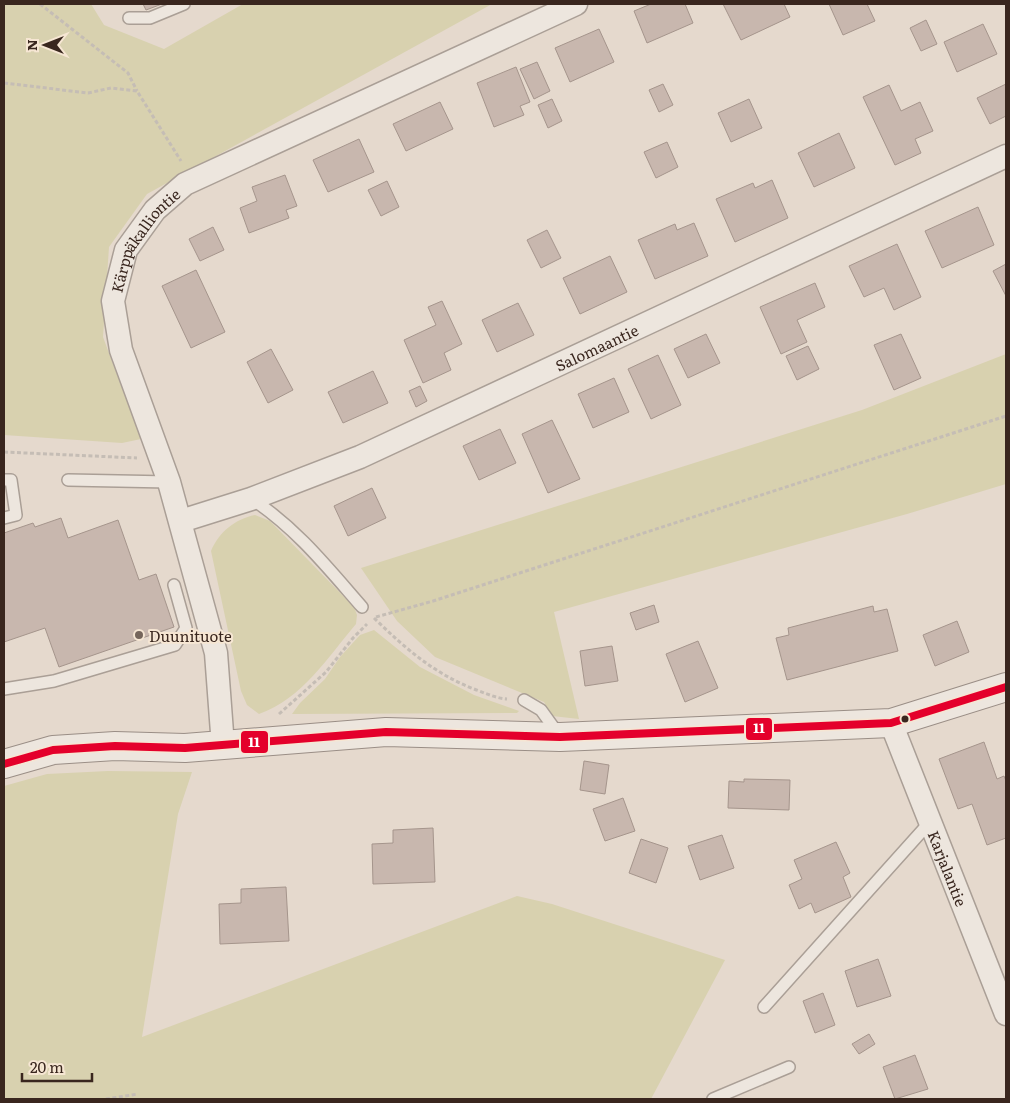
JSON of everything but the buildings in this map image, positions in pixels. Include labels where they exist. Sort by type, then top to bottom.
[{"type":"street","name":"Kärppäkalliontie","points":[[223,746],[216,652],[182,522],[121,350],[113,301],[126,250],[155,210],[185,184],[576,4]]},
{"type":"street","name":"Salomaantie","points":[[182,522],[360,457],[1006,156]]},
{"type":"street","points":[[4,764],[52,750],[115,746],[185,748],[223,746],[386,732],[560,737],[891,723],[1006,687]]},
{"type":"street","name":"Karjalantie","points":[[891,723],[1006,1014]]},
{"type":"lane","points":[[129,18],[150,18],[184,4]]},
{"type":"lane","points":[[4,480],[11,480],[16,515],[4,518]]},
{"type":"lane","points":[[68,480],[169,482]]},
{"type":"lane","points":[[251,498],[272,512],[306,542],[362,607]]},
{"type":"lane","points":[[4,689],[54,681],[175,645],[186,628],[174,585]]},
{"type":"lane","points":[[524,700],[541,710],[560,737]]},
{"type":"lane","points":[[764,1007],[930,822]]},
{"type":"lane","points":[[713,1099],[789,1067]]},
{"type":"path","points":[[40,4],[128,73],[137,91],[183,164]]},
{"type":"path","points":[[4,83],[88,93],[111,88],[137,91]]},
{"type":"path","points":[[277,716],[326,672],[353,638],[374,618],[460,593],[650,529],[1006,416]]},
{"type":"path","points":[[4,452],[160,459]]},
{"type":"path","points":[[362,607],[433,670],[498,698],[524,700]]},
{"type":"path","points":[[106,1099],[138,1094]]},
{"type":"shaded area","points":[[4,4],[91,4],[104,25],[164,49],[243,4],[492,4],[147,194],[109,247],[103,337],[141,439],[122,443],[4,435]]},
{"type":"shaded area","points":[[1006,354],[1006,484],[907,514],[554,612],[579,719],[552,716],[544,702],[435,657],[397,621],[361,568],[862,410]]},
{"type":"shaded area","points":[[255,515],[270,521],[354,607],[357,615],[356,624],[313,676],[289,698],[259,714],[247,705],[241,691],[211,551],[218,538],[228,527]]},
{"type":"shaded area","points":[[374,630],[420,667],[474,695],[519,711],[517,713],[292,714],[300,703],[325,679],[340,657],[360,635]]},
{"type":"shaded area","points":[[108,771],[192,772],[178,814],[142,1037],[517,896],[552,904],[725,960],[651,1099],[4,1099],[4,786],[47,774]]},
{"type":"transit line","name":"11","points":[[4,764],[53,750],[115,746],[185,748],[386,732],[560,737],[891,723],[1006,687]]},
{"type":"place","name":"Duunituote","points":[[139,635]]}]
